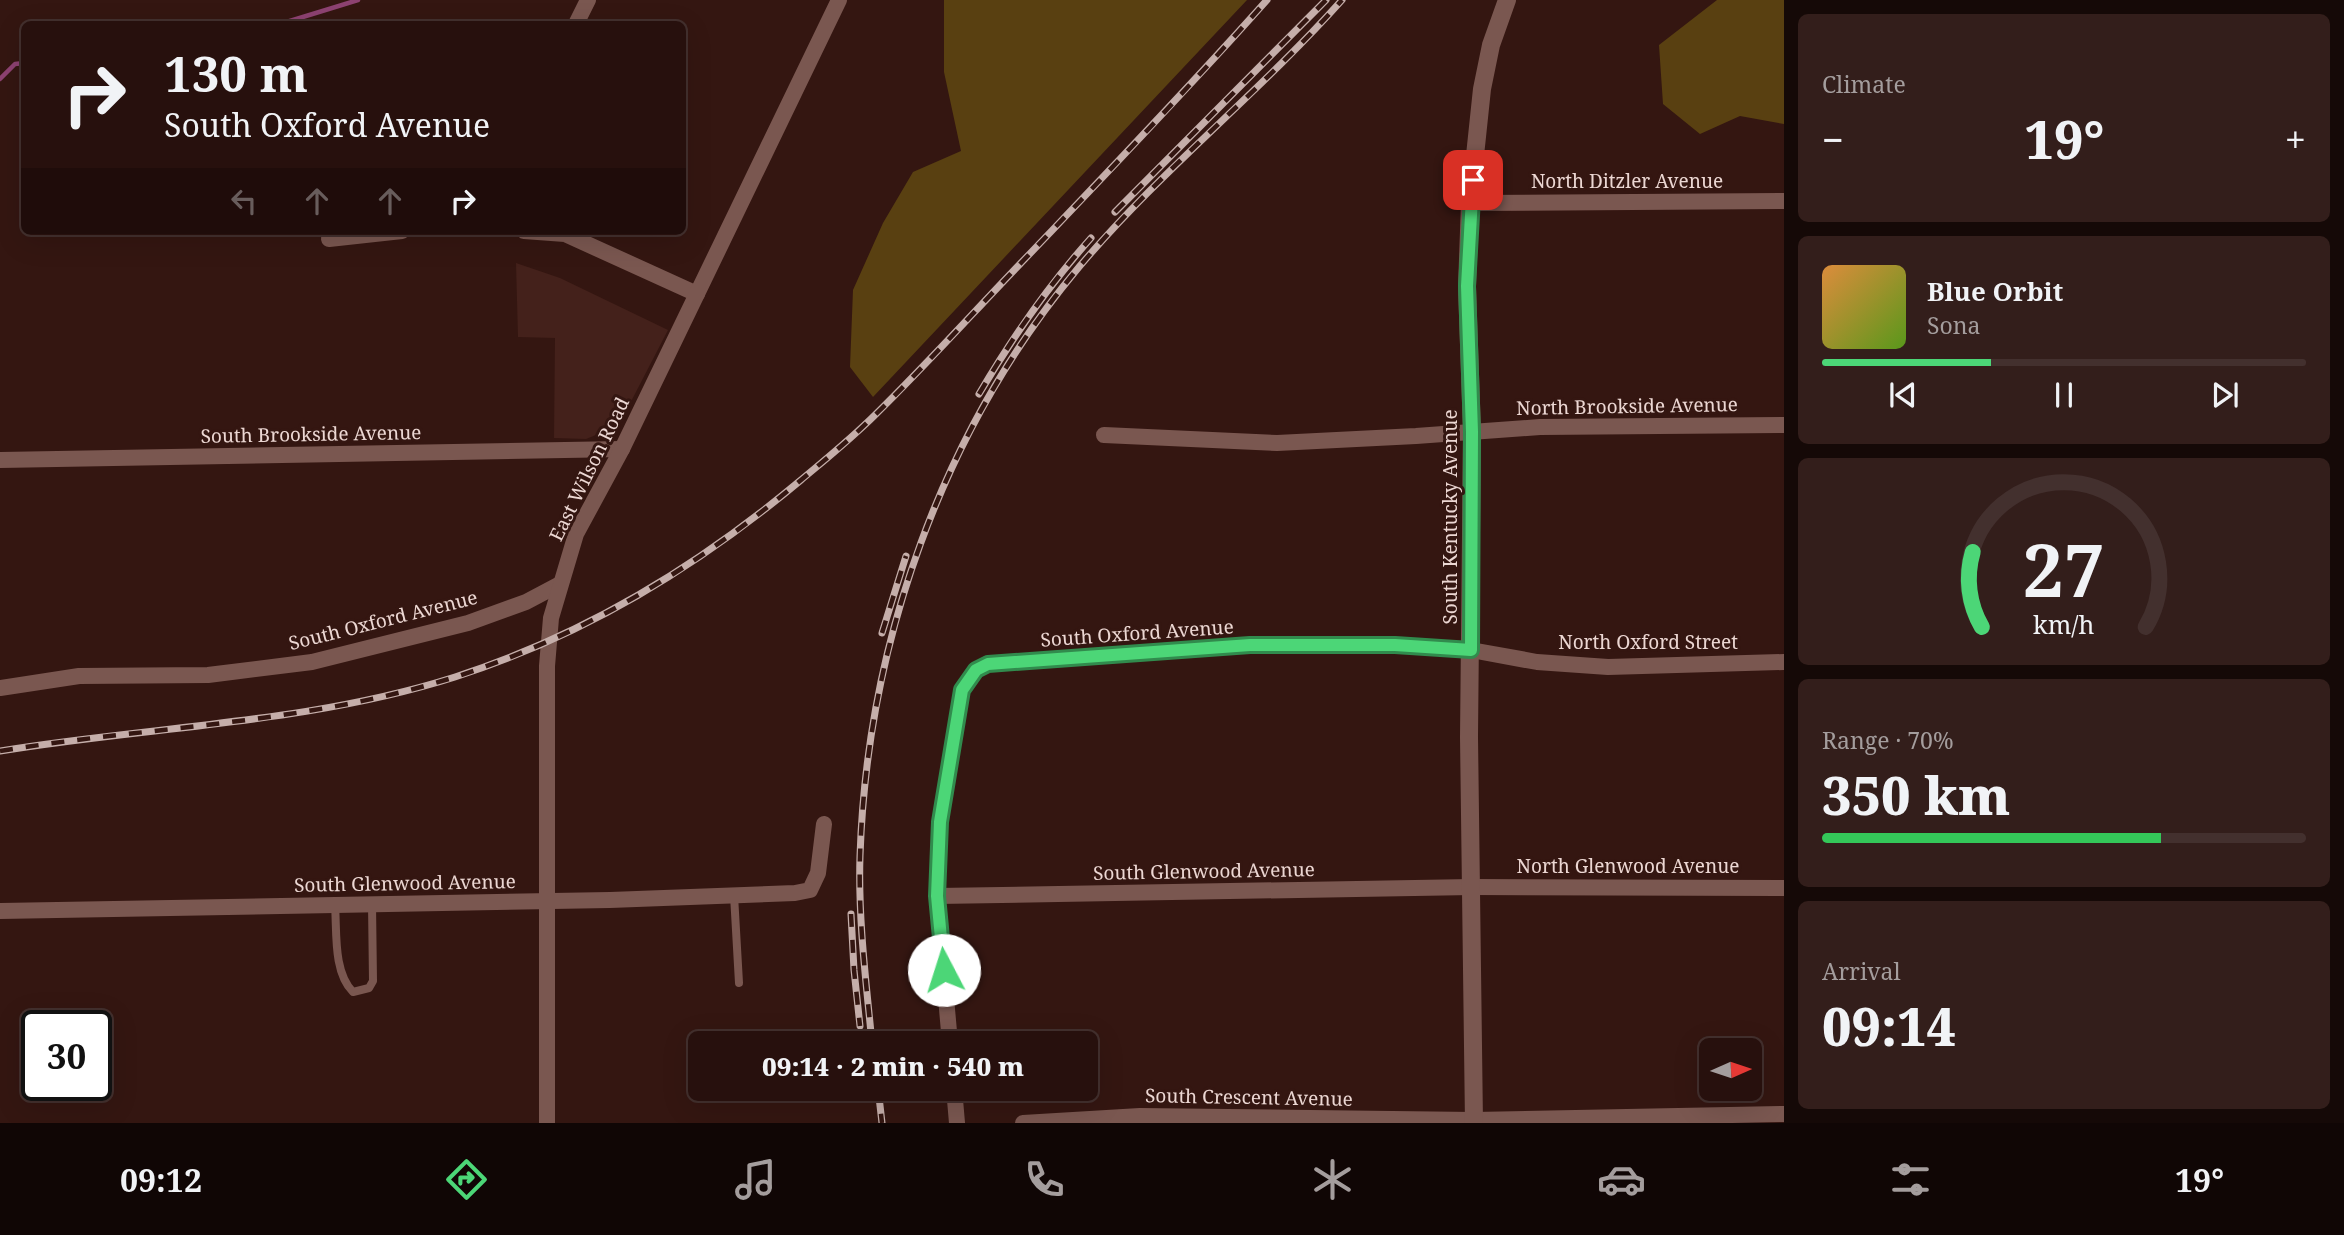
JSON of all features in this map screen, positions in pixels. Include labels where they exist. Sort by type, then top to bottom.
[{"type":"street","points":[[578,21],[588,0]]},
{"type":"street","name":"East Wilson Road","points":[[547,1123],[547,666],[551,618],[576,534],[622,449],[839,0]]},
{"type":"street","name":"South Kentucky Avenue","points":[[1474,1121],[1469,737],[1472,432],[1467,286],[1470,203],[1482,89],[1491,45],[1507,0]]},
{"type":"street","name":"North Ditzler Avenue","points":[[1470,203],[1784,201]]},
{"type":"street","points":[[329,239],[366,235]]},
{"type":"street","points":[[567,235],[698,294]]},
{"type":"street","name":"North Brookside Avenue","points":[[1472,432],[1540,427],[1784,425]]},
{"type":"street","points":[[1104,435],[1277,443],[1472,432]]},
{"type":"street","name":"South Brookside Avenue","points":[[0,460],[622,449]]},
{"type":"street","name":"South Oxford Avenue","points":[[0,688],[79,676],[208,676],[312,662],[468,623],[526,602],[560,584]]},
{"type":"street","name":"South Oxford Avenue","points":[[937,896],[940,822],[962,690],[976,670],[988,664],[1250,645],[1395,645],[1471,650]]},
{"type":"street","name":"North Oxford Street","points":[[1471,650],[1537,662],[1608,667],[1784,662]]},
{"type":"street","name":"South Glenwood Avenue","points":[[0,911],[547,901],[795,893],[810,890],[818,873],[824,824]]},
{"type":"street","name":"South Glenwood Avenue","points":[[937,896],[1472,887]]},
{"type":"street","name":"North Glenwood Avenue","points":[[1472,887],[1784,888]]},
{"type":"street","points":[[937,896],[949,1031]]},
{"type":"street","points":[[955,1101],[957,1123]]},
{"type":"street","name":"South Crescent Avenue","points":[[1023,1123],[1140,1116],[1474,1121],[1784,1114]]},
{"type":"lane","points":[[734,895],[739,983]]},
{"type":"lane","points":[[335,905],[340,966],[347,986],[353,992],[369,988],[373,981],[372,904]]},
{"type":"shaded area","points":[[944,0],[1247,0],[873,397],[850,367],[853,290],[883,223],[913,172],[961,151],[944,72]]},
{"type":"shaded area","points":[[1717,0],[1784,0],[1784,124],[1740,116],[1700,134],[1663,104],[1659,45]]},
{"type":"shaded area","points":[[516,263],[560,278],[668,330],[624,415],[606,431],[586,439],[554,438],[555,338],[518,337]]},
{"type":"waterway","points":[[290,21],[358,0]]},
{"type":"waterway","points":[[0,79],[15,64],[21,63]]},
{"type":"railway","points":[[0,751],[286,714],[399,693],[503,660],[549,641],[638,595],[721,542],[762,512],[867,423],[1145,133],[1267,0]]},
{"type":"railway","points":[[1115,212],[1326,0]]},
{"type":"railway","points":[[871,1031],[860,903],[860,856],[866,777],[878,697],[896,619],[921,543],[951,469],[988,398],[1031,330],[1079,267],[1143,198],[1342,0]]},
{"type":"railway","points":[[979,394],[1031,313],[1091,238]]},
{"type":"railway","points":[[882,633],[906,556]]},
{"type":"railway","points":[[851,914],[860,1026]]},
{"type":"railway","points":[[879,1101],[882,1123]]},
{"type":"route","points":[[944,970],[937,896],[940,822],[962,690],[976,670],[988,664],[1250,645],[1395,645],[1471,650],[1472,432],[1467,286],[1473,180]]}]
